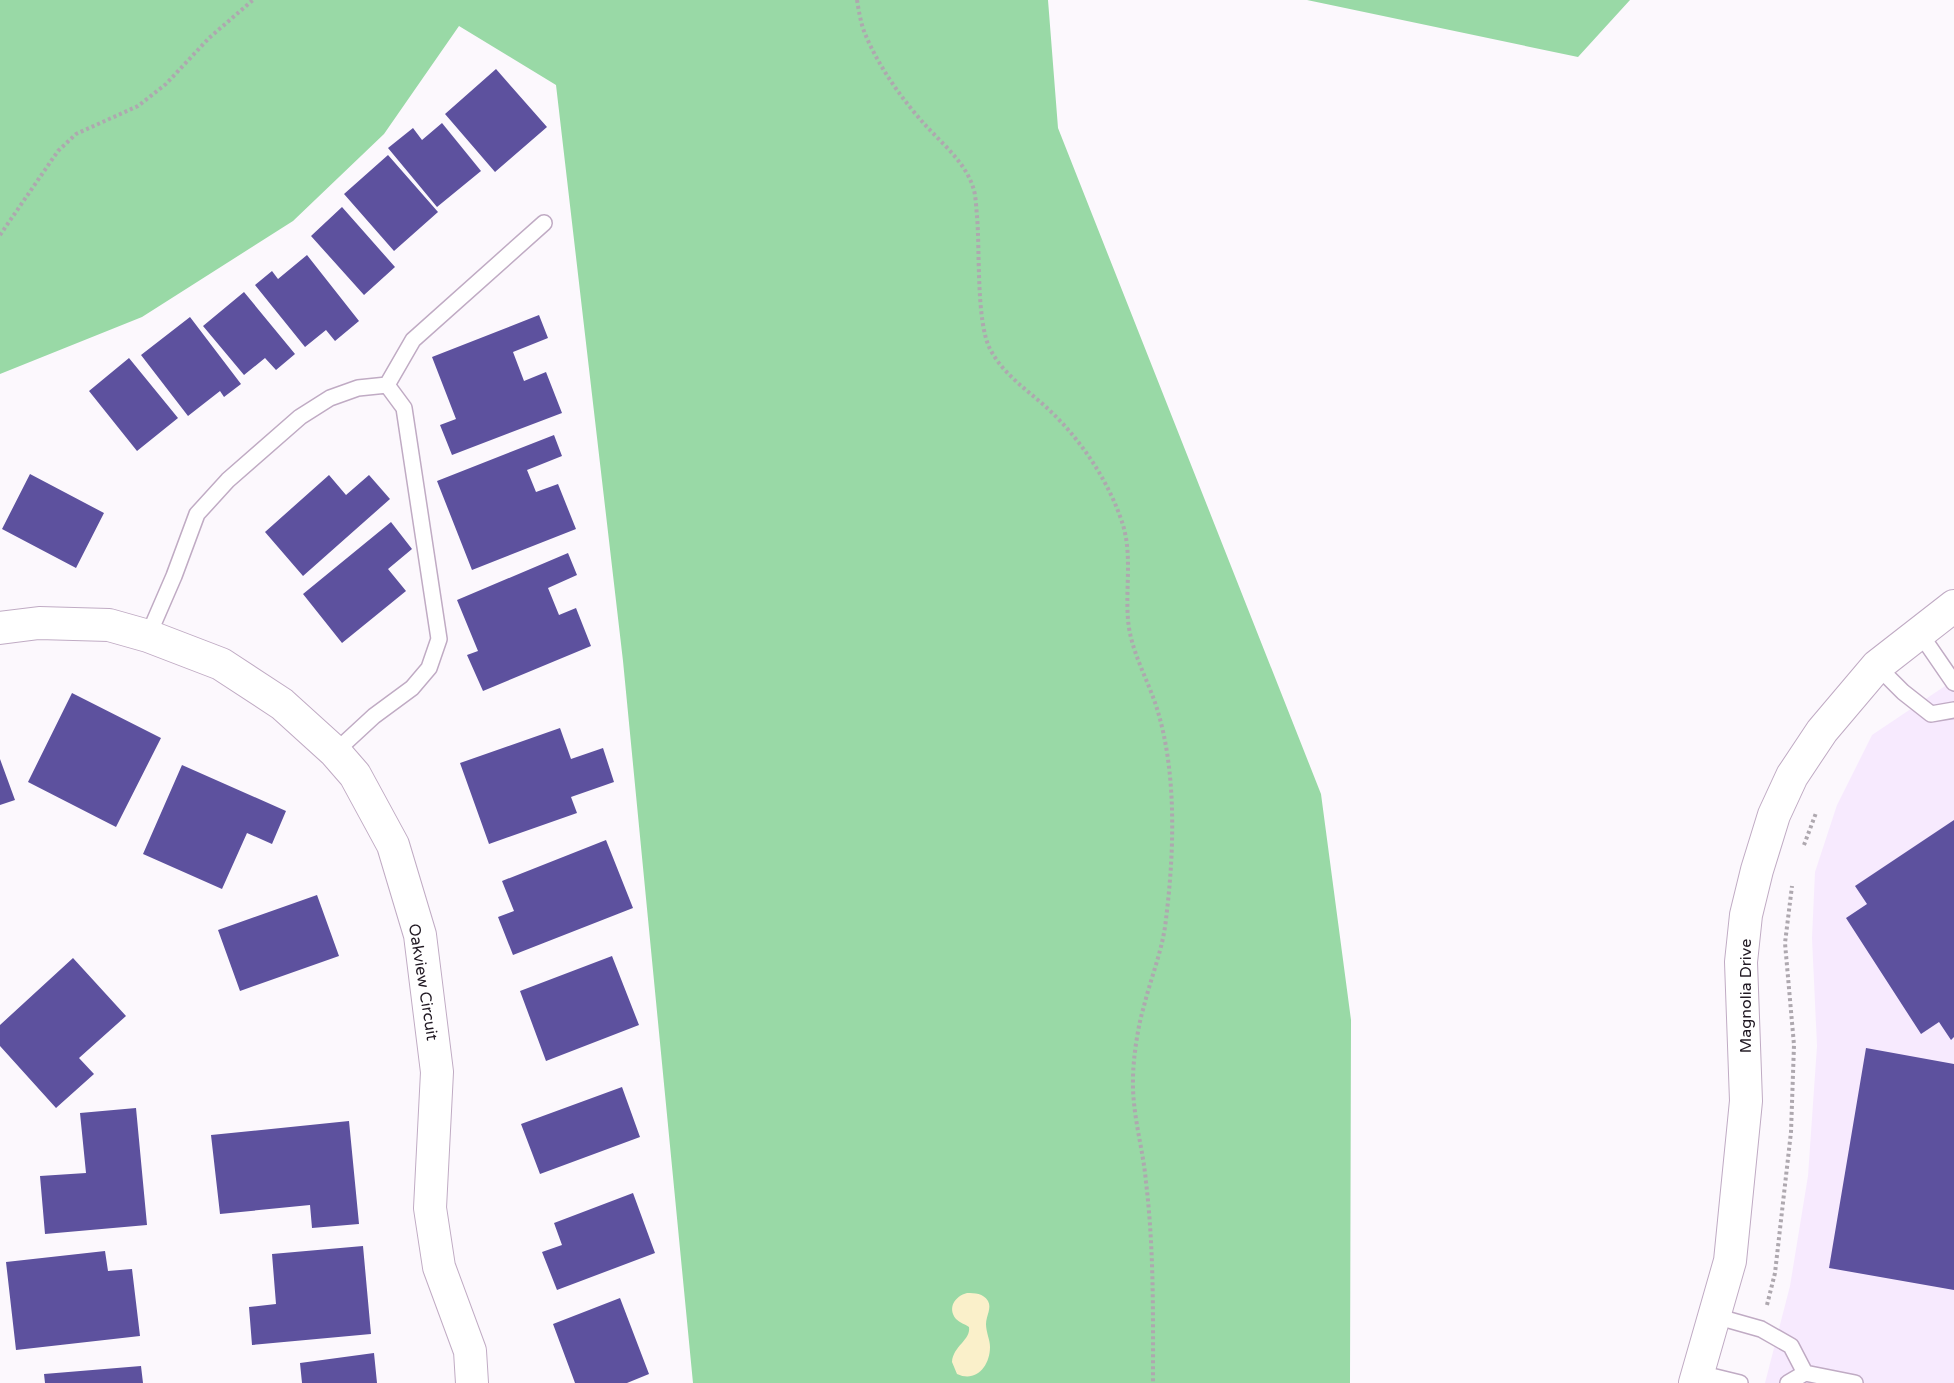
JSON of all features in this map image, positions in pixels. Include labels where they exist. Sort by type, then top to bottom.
[{"type":"street","name":"Magnolia Drive","points":[[1697,1378],[1730,1261],[1746,1101],[1741,962],[1746,915],[1756,870],[1774,815],[1792,776],[1822,731],[1877,666],[1954,606]]},
{"type":"street","name":"Oakview Circuit","points":[[0,628],[39,623],[109,625],[148,636],[221,664],[282,704],[335,752],[355,775],[393,845],[420,935],[437,1072],[430,1208],[439,1267],[470,1351],[472,1383]]},
{"type":"lane","points":[[387,385],[413,340],[544,223]]},
{"type":"lane","points":[[148,636],[197,514],[228,480],[300,417],[330,398],[358,388],[387,385]]},
{"type":"lane","points":[[335,752],[374,716],[412,688],[429,668],[439,639],[405,408],[387,385]]},
{"type":"lane","points":[[1919,632],[1954,683]]},
{"type":"lane","points":[[1877,666],[1903,692],[1931,714],[1954,710]]},
{"type":"lane","points":[[1714,1316],[1761,1329],[1791,1346],[1805,1373]]},
{"type":"lane","points":[[1788,1383],[1805,1373],[1854,1383]]},
{"type":"lane","points":[[1697,1378],[1740,1383]]},
{"type":"path","points":[[0,235],[58,152],[76,134],[145,101],[166,84],[208,38],[253,0]]},
{"type":"path","points":[[857,0],[865,34],[885,71],[925,125],[959,161],[974,188],[982,316],[988,345],[1013,379],[1073,434],[1094,465],[1115,504],[1124,527],[1127,553],[1128,623],[1133,647],[1158,711],[1166,745],[1170,781],[1170,882],[1166,926],[1143,1008],[1133,1079],[1137,1132],[1146,1179],[1152,1267],[1153,1383]]},
{"type":"path","points":[[1803,848],[1818,807]]},
{"type":"path","points":[[1761,1329],[1775,1273],[1791,1132],[1794,1045],[1785,943],[1792,880]]},
{"type":"shaded area","points":[[1954,680],[1954,1383],[1765,1383],[1790,1286],[1808,1176],[1817,1046],[1812,938],[1815,872],[1837,805],[1872,735]]},
{"type":"green space","points":[[0,0],[1048,0],[1058,128],[1321,794],[1351,1020],[1350,1383],[693,1383],[623,661],[556,85],[459,26],[384,134],[293,221],[142,317],[0,374]]},
{"type":"green space","points":[[1307,0],[1630,0],[1578,57]]},
{"type":"sand","points":[[967,1293],[984,1296],[988,1301],[986,1324],[990,1344],[988,1360],[981,1371],[964,1376],[957,1374],[952,1362],[955,1352],[969,1332],[969,1327],[956,1319],[952,1307],[956,1300]]},
{"type":"building","points":[[496,69],[547,127],[495,172],[445,114]]},
{"type":"building","points":[[442,123],[481,171],[437,207],[388,148],[413,128],[422,140]]},
{"type":"building","points":[[388,155],[438,212],[394,251],[344,194]]},
{"type":"building","points":[[342,207],[395,267],[364,295],[311,236]]},
{"type":"building","points":[[307,255],[359,321],[335,341],[326,330],[305,347],[255,285],[272,271],[278,279]]},
{"type":"building","points":[[244,292],[295,354],[276,370],[265,358],[244,375],[203,326]]},
{"type":"building","points":[[539,315],[548,338],[513,352],[524,381],[546,372],[562,413],[452,455],[440,425],[456,419],[432,357]]},
{"type":"building","points":[[190,317],[241,384],[224,397],[220,391],[188,416],[141,355]]},
{"type":"building","points":[[129,358],[178,418],[137,451],[89,391]]},
{"type":"building","points":[[554,435],[562,456],[527,470],[536,492],[558,484],[576,529],[472,570],[437,481]]},
{"type":"building","points":[[30,474],[104,513],[76,568],[2,529]]},
{"type":"building","points":[[329,475],[346,495],[369,475],[390,499],[303,576],[265,532]]},
{"type":"building","points":[[391,522],[412,549],[388,569],[406,591],[342,643],[303,594]]},
{"type":"building","points":[[568,553],[577,575],[548,588],[559,615],[576,608],[591,646],[483,691],[467,655],[478,651],[457,600]]},
{"type":"building","points":[[72,693],[161,738],[116,827],[28,782]]},
{"type":"building","points":[[560,728],[571,759],[603,748],[614,782],[571,797],[577,813],[489,844],[460,763]]},
{"type":"building","points":[[0,759],[15,800],[0,805]]},
{"type":"building","points":[[182,765],[286,811],[272,844],[247,833],[222,889],[143,854]]},
{"type":"building","points":[[1954,820],[1954,1037],[1951,1040],[1939,1022],[1921,1034],[1846,918],[1867,904],[1855,886]]},
{"type":"building","points":[[606,840],[633,908],[513,955],[498,917],[514,911],[502,881]]},
{"type":"building","points":[[317,895],[339,956],[240,991],[218,930]]},
{"type":"building","points":[[612,956],[639,1025],[546,1061],[520,991]]},
{"type":"building","points":[[73,958],[126,1016],[79,1058],[94,1074],[56,1108],[0,1046],[0,1025]]},
{"type":"building","points":[[1866,1048],[1954,1064],[1954,1290],[1829,1268]]},
{"type":"building","points":[[622,1087],[640,1137],[540,1174],[521,1124]]},
{"type":"building","points":[[136,1108],[147,1225],[45,1234],[40,1176],[86,1173],[80,1113]]},
{"type":"building","points":[[349,1121],[359,1224],[312,1228],[310,1205],[220,1214],[211,1135]]},
{"type":"building","points":[[633,1193],[655,1253],[557,1290],[542,1252],[562,1245],[554,1223]]},
{"type":"building","points":[[363,1246],[371,1334],[252,1345],[249,1307],[276,1304],[272,1254]]},
{"type":"building","points":[[105,1251],[108,1271],[132,1269],[140,1336],[16,1350],[6,1262]]},
{"type":"building","points":[[620,1298],[649,1374],[627,1383],[575,1383],[553,1324]]},
{"type":"building","points":[[374,1353],[377,1383],[302,1383],[300,1363]]},
{"type":"building","points":[[141,1366],[143,1383],[45,1383],[44,1374]]}]
